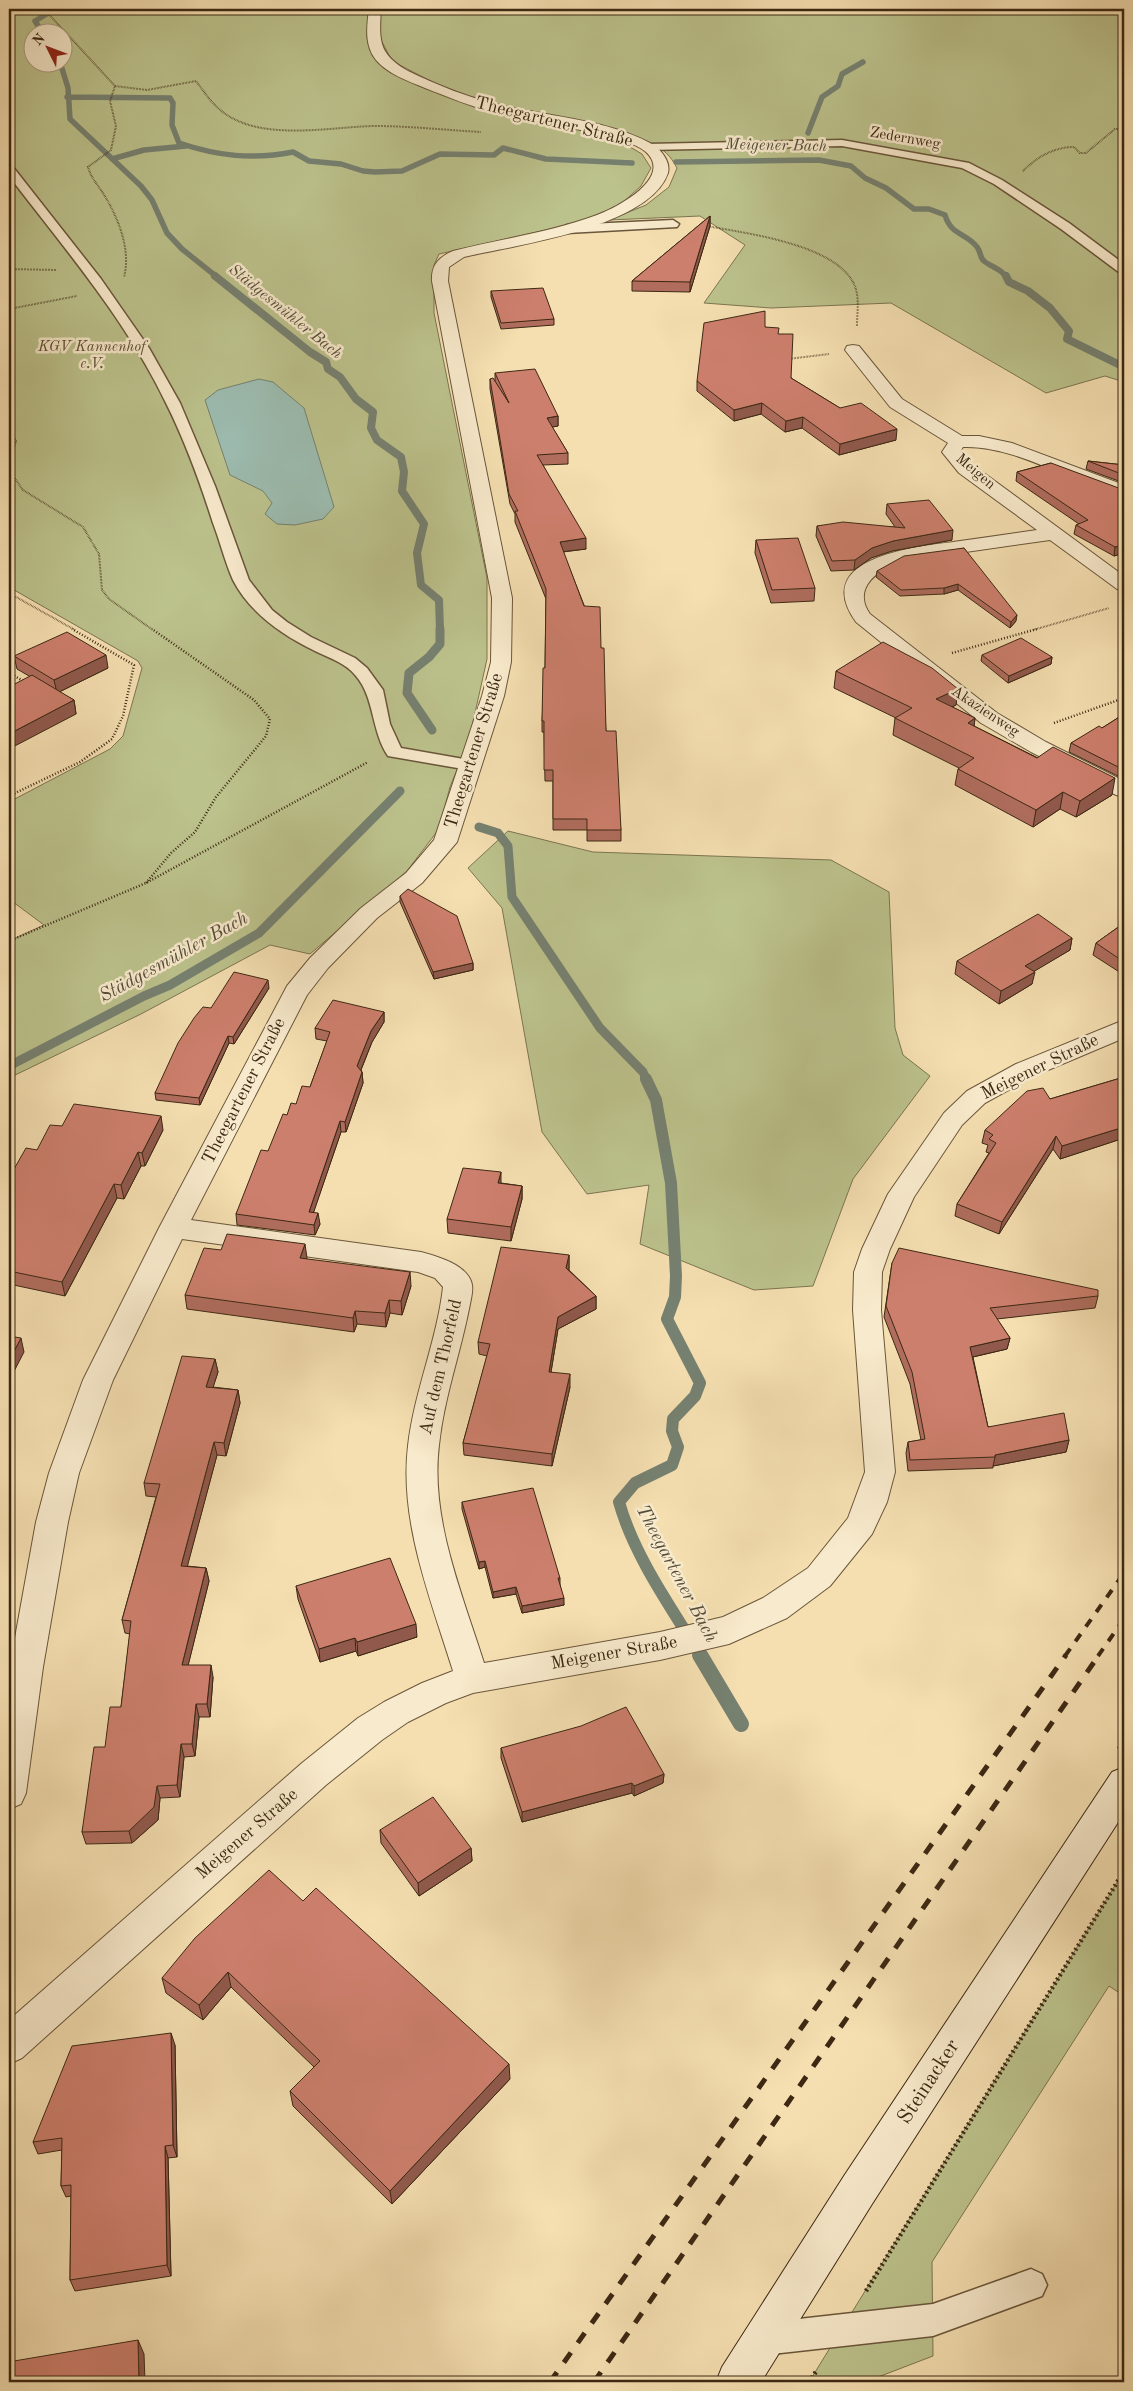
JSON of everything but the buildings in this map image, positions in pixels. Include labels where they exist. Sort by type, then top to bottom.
[{"type":"street","name":"Theegartener Straße","points":[[9,1793],[27,1657],[52,1522],[64,1473],[98,1380],[173,1228],[296,992],[319,963],[369,913],[414,878],[445,842],[493,696],[502,662],[502,598],[439,272],[442,263],[459,254],[567,229],[615,213],[633,204],[652,188],[660,176],[661,165],[654,152],[648,147],[585,126],[482,105],[394,68],[377,51],[374,36],[375,9]]},
{"type":"street","points":[[853,350],[896,404],[958,442]]},
{"type":"street","name":"Meigen","points":[[1124,491],[1006,447],[979,441],[958,442],[951,452],[955,458],[1052,534],[1124,585]]},
{"type":"street","name":"Akazienweg","points":[[1052,534],[915,553],[892,558],[873,567],[858,579],[854,587],[854,600],[858,612],[863,618],[955,693],[990,718],[1046,751],[1124,790]]},
{"type":"street","name":"Meigener Straße","points":[[9,2045],[345,1748],[396,1712],[434,1693],[472,1679],[660,1646],[729,1630],[775,1608],[818,1577],[861,1525],[872,1502],[880,1472],[867,1310],[868,1272],[876,1249],[907,1187],[954,1119],[976,1097],[1025,1070],[1124,1028]]},
{"type":"street","name":"Auf dem Thorfeld","points":[[173,1228],[421,1262],[445,1271],[458,1284],[457,1303],[432,1393],[423,1447],[422,1481],[438,1567],[472,1679]]},
{"type":"street","name":"Steinacker","points":[[737,2382],[863,2182],[1124,1783]]},
{"type":"lane","name":"Zedernweg","points":[[648,147],[842,143],[966,165],[998,182],[1065,226],[1124,270]]},
{"type":"lane","points":[[9,168],[88,270],[142,348],[173,402],[208,486],[241,580],[266,613],[304,640],[349,661],[361,671],[375,690],[382,724],[394,752],[469,765]]},
{"type":"lane","points":[[567,229],[673,224]]},
{"type":"lane","points":[[763,2339],[843,2328],[933,2320],[1031,2285]]},
{"type":"path","points":[[44,9],[115,86],[147,90],[196,81],[215,106],[223,112],[246,124],[265,130],[286,131],[376,126],[485,132]]},
{"type":"path","points":[[9,309],[117,287],[128,268],[115,216],[88,167],[96,159],[111,150],[116,126],[110,101],[115,86]]},
{"type":"path","points":[[998,182],[1020,175],[1028,166],[1053,151],[1074,147],[1080,153],[1086,153],[1115,130],[1124,128]]},
{"type":"path","points":[[673,224],[707,226],[796,245],[824,256],[851,278],[855,288],[857,328],[860,342],[853,350],[784,359]]},
{"type":"path","points":[[9,269],[88,270]]},
{"type":"path","points":[[9,429],[16,441],[9,464]]},
{"type":"path","points":[[9,470],[23,490],[83,527],[99,554],[102,590],[109,599],[254,700],[266,711],[270,719],[266,736],[216,797],[195,832],[171,853],[146,883]]},
{"type":"path","points":[[9,594],[128,660],[134,665],[134,670],[120,723],[113,739],[98,752],[9,796]]},
{"type":"path","points":[[954,653],[1116,606]]},
{"type":"path","points":[[9,673],[27,684],[21,686]]},
{"type":"path","points":[[1061,720],[1124,698]]},
{"type":"path","points":[[9,941],[146,883],[351,770],[394,752]]},
{"type":"path","points":[[809,2382],[1124,1871]]},
{"type":"green space","name":"KGV Kannenhof e.V.","points":[[9,9],[370,9],[367,38],[378,60],[438,85],[392,61],[380,38],[380,9],[1124,9],[1124,382],[1105,376],[1046,393],[891,303],[771,308],[704,303],[745,245],[700,216],[609,220],[646,205],[669,187],[677,168],[660,148],[646,143],[620,141],[642,154],[651,168],[641,186],[620,205],[577,223],[439,254],[434,265],[434,313],[487,578],[487,659],[469,740],[450,787],[439,829],[407,871],[310,954],[270,945],[141,1014],[9,1078],[9,941],[44,925],[9,899],[9,802],[110,749],[123,736],[142,668],[138,661],[9,587]]},
{"type":"green space","points":[[508,831],[593,852],[831,860],[889,892],[895,1028],[903,1055],[930,1076],[853,1179],[813,1286],[754,1290],[640,1244],[649,1185],[587,1194],[542,1132],[502,908],[468,868]]},
{"type":"green space","points":[[1124,1871],[1124,1996],[1109,1986],[932,2262],[933,2356],[865,2382],[809,2382]]},
{"type":"shaded area","points":[[259,379],[273,382],[304,408],[334,507],[323,519],[295,525],[277,524],[265,514],[272,503],[263,491],[230,475],[205,400],[218,390]]},
{"type":"waterway","name":"Städgesmühler Bach","points":[[36,22],[55,9]]},
{"type":"waterway","points":[[808,133],[822,97],[838,86],[842,74],[863,62]]},
{"type":"waterway","name":"Städgesmühler Bach","points":[[63,72],[69,97]]},
{"type":"waterway","name":"Meigener Bach","points":[[69,97],[170,98],[173,103],[172,125],[179,143],[221,154],[263,156],[293,152],[309,161],[341,164],[363,171],[402,171],[440,154],[494,155],[503,148],[546,159],[632,163]]},
{"type":"waterway","name":"Städgesmühler Bach","points":[[69,97],[70,119],[112,159]]},
{"type":"waterway","points":[[112,159],[144,150],[186,146]]},
{"type":"waterway","name":"Städgesmühler Bach","points":[[112,159],[141,186],[152,200],[167,233],[182,249],[217,277]]},
{"type":"waterway","name":"Meigener Bach","points":[[676,162],[819,160],[851,166],[865,178],[886,188],[914,209],[929,209],[945,215],[955,231],[973,242],[983,260],[1002,272],[1006,277]]},
{"type":"waterway","name":"Städgesmühler Bach","points":[[215,276],[310,352],[326,362],[328,369],[340,377],[356,399],[373,412],[371,428],[377,440],[401,457],[404,472],[402,491],[424,524],[417,553],[421,585],[439,600],[440,630]]},
{"type":"waterway","name":"Meigener Bach","points":[[1006,276],[1009,282],[1028,291],[1050,308],[1069,331],[1067,339],[1124,367]]},
{"type":"waterway","name":"Städgesmühler Bach","points":[[432,730],[407,693],[409,673],[429,657],[440,644],[440,630]]},
{"type":"waterway","name":"Städgesmühler Bach","points":[[9,1066],[144,996],[170,985],[259,933],[400,791]]},
{"type":"waterway","name":"Theegartener Bach","points":[[479,827],[498,833],[508,846],[512,897],[600,1028],[643,1072],[647,1081]]},
{"type":"waterway","name":"Theegartener Bach","points":[[646,1079],[656,1100],[671,1183],[676,1276],[675,1297],[667,1319],[700,1383],[695,1396],[673,1419],[672,1431],[678,1447],[672,1465],[635,1483],[619,1502],[634,1542],[644,1562],[701,1656]]},
{"type":"waterway","name":"Theegartener Bach","points":[[700,1655],[741,1724]]},
{"type":"railway","points":[[1065,1656],[1124,1573]]},
{"type":"railway","points":[[1098,1656],[1124,1619]]},
{"type":"railway","points":[[550,2382],[1066,1655]]},
{"type":"railway","points":[[594,2382],[1099,1655]]}]
